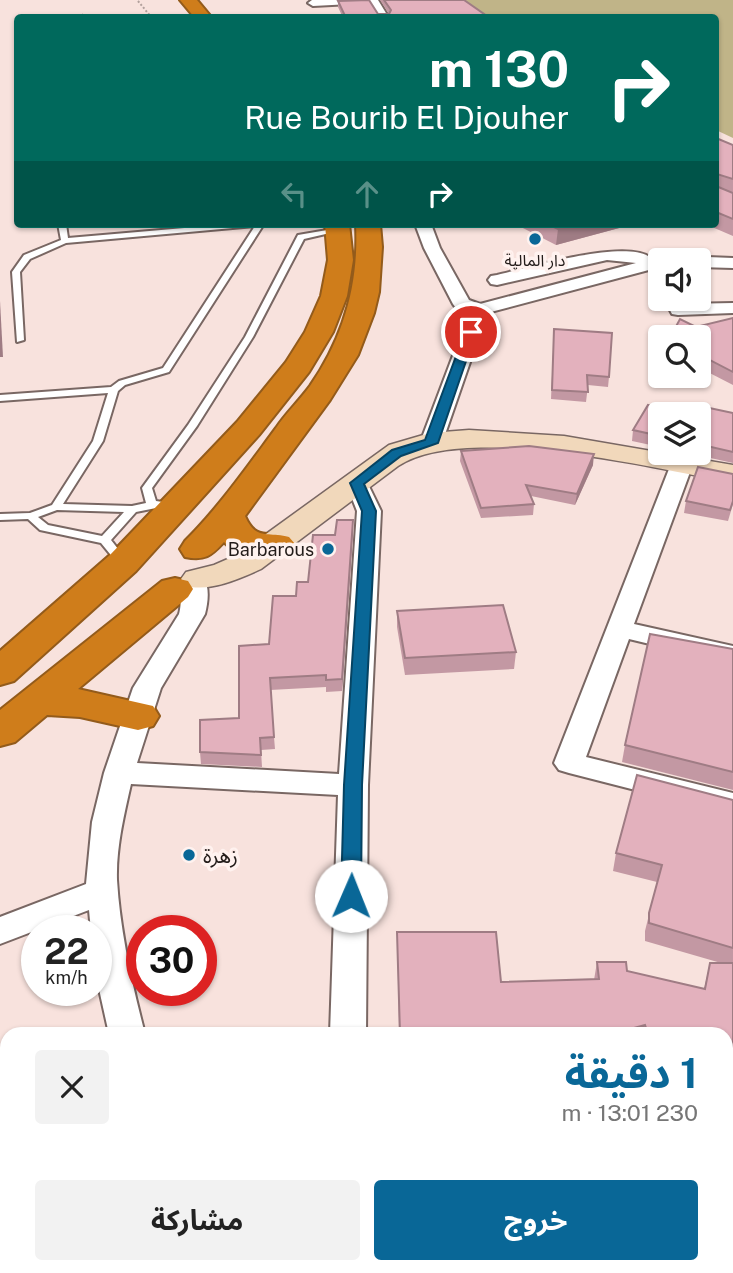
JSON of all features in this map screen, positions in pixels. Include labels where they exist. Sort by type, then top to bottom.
[{"type":"highway","points":[[188,0],[200,14]]},
{"type":"highway","points":[[0,672],[119,553],[182,497],[254,422],[310,348],[330,304],[337,277],[338,228]]},
{"type":"highway","points":[[0,732],[194,571],[292,427],[321,392],[347,348],[365,304],[368,288],[371,250],[368,228]]},
{"type":"highway","points":[[229,517],[233,530],[242,540],[256,544],[263,553]]},
{"type":"highway","points":[[119,553],[162,541],[176,541],[194,571]]},
{"type":"highway","points":[[119,553],[124,577],[139,588],[150,591],[194,571]]},
{"type":"highway","points":[[38,701],[100,706],[138,716]]},
{"type":"main road","points":[[194,571],[226,572],[263,553],[397,453],[431,443],[514,441],[648,459]]},
{"type":"main road","points":[[686,465],[733,474]]},
{"type":"street","points":[[312,1],[373,0],[382,14]]},
{"type":"street","points":[[424,228],[461,304],[479,310],[648,268]]},
{"type":"street","points":[[497,280],[607,255],[648,263]]},
{"type":"street","points":[[711,262],[733,263]]},
{"type":"street","points":[[711,309],[733,308]]},
{"type":"street","points":[[431,443],[479,310]]},
{"type":"street","points":[[681,465],[569,763],[733,804]]},
{"type":"street","points":[[348,1027],[353,785],[369,511],[357,483]]},
{"type":"street","points":[[125,1027],[114,980],[103,891],[107,822],[119,773],[158,666],[192,614],[195,603],[194,571]]},
{"type":"street","points":[[619,629],[733,655]]},
{"type":"street","points":[[119,773],[353,785]]},
{"type":"street","points":[[0,930],[103,891]]},
{"type":"lane","points":[[63,228],[65,241]]},
{"type":"lane","points":[[20,341],[16,272],[27,257],[65,241],[213,228]]},
{"type":"lane","points":[[55,507],[98,442],[114,390],[122,383],[166,370],[256,228]]},
{"type":"lane","points":[[152,506],[147,488],[192,426],[249,337],[301,237],[334,228]]},
{"type":"lane","points":[[0,398],[114,390]]},
{"type":"lane","points":[[2,515],[31,516],[55,507],[132,509],[182,497]]},
{"type":"lane","points":[[31,516],[44,528],[119,553],[132,509]]},
{"type":"shaded area","points":[[458,0],[733,0],[733,138],[719,131],[719,14],[478,14]]},
{"type":"building","points":[[369,0],[378,14],[344,14],[338,1]]},
{"type":"building","points":[[384,0],[464,0],[484,14],[389,14],[391,10]]},
{"type":"building","points":[[719,139],[733,145],[733,179],[719,175]]},
{"type":"building","points":[[719,187],[733,193],[733,219],[719,213]]},
{"type":"building","points":[[733,318],[733,372],[711,361],[711,325],[704,325]]},
{"type":"building","points":[[680,319],[692,325],[677,325]]},
{"type":"building","points":[[554,329],[612,333],[609,377],[587,375],[588,392],[552,390]]},
{"type":"building","points":[[648,405],[648,433],[633,430]]},
{"type":"building","points":[[711,408],[733,413],[733,452],[711,447]]},
{"type":"building","points":[[529,446],[594,454],[577,494],[526,485],[534,504],[481,508],[461,451]]},
{"type":"building","points":[[698,467],[733,474],[733,501],[730,510],[686,501]]},
{"type":"building","points":[[337,520],[353,520],[342,679],[326,680],[326,675],[270,678],[274,737],[260,738],[261,755],[200,752],[200,720],[239,718],[239,646],[269,644],[273,596],[296,596],[297,582],[308,582],[313,535],[335,535]]},
{"type":"building","points":[[503,605],[516,652],[405,658],[397,611]]},
{"type":"building","points":[[650,634],[733,649],[733,772],[625,745]]},
{"type":"building","points":[[637,775],[733,800],[733,948],[649,923],[649,913],[662,865],[616,853]]},
{"type":"building","points":[[397,932],[496,932],[501,982],[599,979],[597,962],[626,962],[627,971],[705,989],[710,963],[733,963],[733,1027],[400,1027]]},
{"type":"place","name":"دار المالية","points":[[535,239]]},
{"type":"place","name":"Barbarous","points":[[328,549]]},
{"type":"place","name":"زهرة","points":[[189,855]]},
{"type":"route","points":[[351,896],[353,785],[369,511],[357,483],[397,453],[431,443],[471,332]]}]
